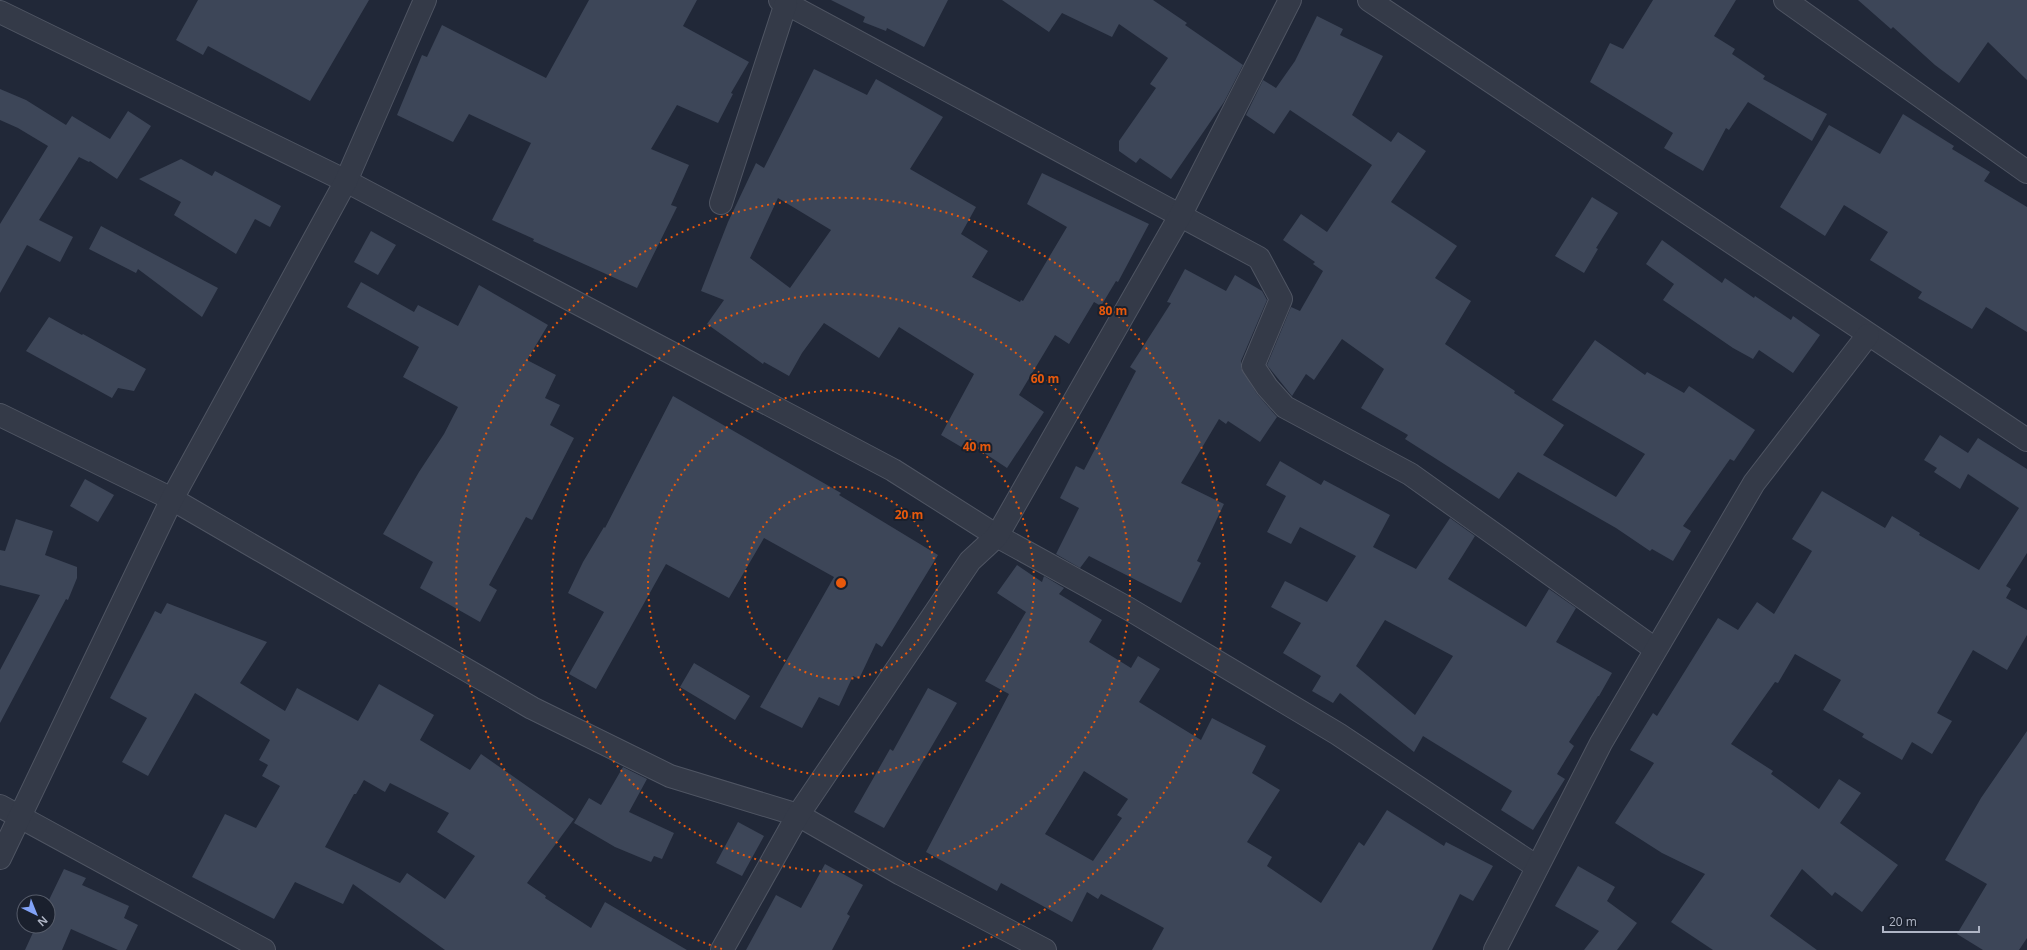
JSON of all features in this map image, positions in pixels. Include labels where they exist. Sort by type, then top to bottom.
[{"type":"street","points":[[0,858],[172,498],[346,181],[424,0]]},
{"type":"street","points":[[722,950],[798,815],[970,561],[997,536],[1180,216],[1290,0]]},
{"type":"street","points":[[1369,0],[2027,440]]},
{"type":"street","points":[[1785,0],[2027,172]]},
{"type":"street","points":[[721,203],[783,2],[1259,258],[1281,299],[1253,366],[1267,387],[1285,407],[1410,474],[1655,649]]},
{"type":"street","points":[[0,12],[346,181],[893,470],[997,536],[1129,609],[1338,734],[1537,867]]},
{"type":"street","points":[[1495,950],[1601,743],[1754,483],[1868,335]]},
{"type":"street","points":[[0,415],[172,498],[532,708],[670,776],[798,815],[901,874],[1045,950]]},
{"type":"street","points":[[0,806],[264,950]]},
{"type":"building","points":[[198,0],[369,0],[310,101],[208,46],[203,55],[176,40]]},
{"type":"building","points":[[589,0],[697,0],[683,26],[749,62],[731,93],[733,94],[718,123],[677,105],[651,149],[689,165],[671,205],[677,207],[637,288],[533,241],[534,239],[492,220],[531,143],[469,114],[453,142],[397,115],[422,55],[427,57],[442,25],[546,78]]},
{"type":"building","points":[[831,0],[948,0],[924,47],[887,28],[886,31],[863,22],[865,17]]},
{"type":"building","points":[[1002,0],[1153,0],[1187,23],[1185,25],[1243,65],[1224,102],[1171,179],[1140,158],[1136,163],[1119,151],[1119,141],[1156,88],[1150,84],[1168,58],[1119,24],[1112,37],[1062,13],[1049,32]]},
{"type":"building","points":[[1653,0],[1736,0],[1714,36],[1735,49],[1732,54],[1765,76],[1763,79],[1827,114],[1812,141],[1748,102],[1729,130],[1726,128],[1703,171],[1664,148],[1673,133],[1590,82],[1610,43],[1623,49]]},
{"type":"building","points":[[1858,0],[2027,0],[2027,80],[1988,42],[1959,83],[1935,65],[1893,27],[1891,29]]},
{"type":"building","points":[[1317,16],[1343,29],[1340,35],[1383,56],[1352,115],[1391,142],[1398,132],[1426,151],[1391,202],[1457,246],[1435,278],[1471,301],[1445,344],[1515,391],[1514,393],[1564,425],[1543,455],[1616,497],[1645,454],[1552,400],[1595,340],[1645,375],[1647,372],[1684,393],[1689,386],[1755,430],[1734,461],[1730,459],[1683,526],[1691,531],[1673,561],[1652,549],[1650,551],[1616,528],[1518,472],[1499,499],[1405,439],[1408,435],[1361,408],[1384,369],[1342,339],[1314,380],[1306,374],[1292,396],[1267,365],[1291,307],[1300,311],[1323,271],[1313,264],[1315,262],[1283,240],[1301,214],[1327,232],[1372,165],[1290,110],[1274,134],[1246,115],[1263,80],[1276,88],[1295,61]]},
{"type":"building","points":[[814,69],[867,95],[876,79],[943,117],[910,169],[976,207],[961,234],[988,251],[972,277],[1020,302],[1021,300],[1023,301],[1067,227],[1027,204],[1042,173],[1149,224],[1118,282],[1116,281],[1101,306],[1094,302],[1069,344],[1055,335],[1019,395],[1044,412],[1007,468],[966,441],[963,448],[941,435],[974,374],[899,327],[879,358],[824,323],[802,353],[789,376],[764,362],[763,364],[707,324],[724,300],[701,291],[728,222],[756,163],[764,168]],"holes":[[[778,198],[831,230],[790,288],[750,258]]]},
{"type":"building","points":[[0,89],[26,100],[66,125],[72,116],[110,139],[128,111],[151,126],[117,179],[90,161],[89,162],[79,157],[39,220],[73,237],[60,262],[27,245],[0,293],[0,224],[48,146],[18,128],[0,120]]},
{"type":"building","points":[[1903,114],[1954,146],[1952,149],[1990,172],[1984,181],[2027,207],[2027,332],[1986,307],[1972,329],[1918,298],[1922,292],[1870,260],[1888,232],[1844,205],[1825,236],[1780,207],[1829,125],[1880,154]]},
{"type":"building","points":[[181,159],[212,176],[215,171],[281,206],[270,227],[255,219],[236,254],[174,215],[181,202],[139,179]]},
{"type":"building","points":[[1592,197],[1618,213],[1596,248],[1598,249],[1584,273],[1555,256]]},
{"type":"building","points":[[101,226],[218,288],[202,317],[138,269],[136,273],[89,249]]},
{"type":"building","points":[[371,231],[396,245],[378,275],[354,262]]},
{"type":"building","points":[[1662,240],[1722,283],[1725,278],[1754,298],[1755,296],[1791,320],[1793,316],[1820,335],[1793,373],[1759,350],[1753,359],[1733,348],[1663,300],[1674,284],[1646,264]]},
{"type":"building","points":[[1185,269],[1226,291],[1235,275],[1262,291],[1267,300],[1241,361],[1241,368],[1257,394],[1277,417],[1260,442],[1228,421],[1226,424],[1219,419],[1181,483],[1224,504],[1197,561],[1201,563],[1181,603],[1089,556],[1080,568],[1056,554],[1079,508],[1060,498],[1076,466],[1084,470],[1136,371],[1130,367],[1171,303],[1167,302]]},
{"type":"building","points":[[361,282],[414,312],[418,305],[458,326],[479,285],[548,325],[527,360],[556,375],[545,398],[560,405],[550,425],[574,438],[532,520],[526,517],[489,585],[497,590],[480,622],[420,588],[433,562],[383,534],[419,472],[444,434],[458,407],[403,377],[419,347],[347,307]]},
{"type":"building","points":[[49,317],[146,369],[134,391],[118,388],[112,398],[26,351]]},
{"type":"building","points":[[673,396],[841,493],[839,495],[938,555],[882,647],[876,643],[859,679],[853,676],[839,706],[819,697],[802,728],[760,707],[834,577],[764,538],[729,598],[666,564],[596,689],[569,674],[604,612],[568,593],[583,562],[604,527],[605,528]]},
{"type":"building","points":[[1940,435],[1968,453],[1978,438],[2027,469],[2027,553],[2006,586],[2011,589],[2006,598],[2027,610],[2027,635],[2007,670],[1973,650],[1937,713],[1952,721],[1932,754],[1912,742],[1902,760],[1862,737],[1864,734],[1823,710],[1841,680],[1795,654],[1778,683],[1775,682],[1731,744],[1773,771],[1771,774],[1819,809],[1839,779],[1861,793],[1840,823],[1898,865],[1862,912],[1835,892],[1832,896],[1802,869],[1770,916],[1817,950],[1713,950],[1671,922],[1705,874],[1662,853],[1615,823],[1654,763],[1630,750],[1653,713],[1657,716],[1718,618],[1738,630],[1757,602],[1774,614],[1812,551],[1792,539],[1822,491],[1885,528],[1892,516],[1920,533],[1919,535],[1979,570],[2019,508],[1968,474],[1960,489],[1934,472],[1937,468],[1924,460]]},
{"type":"building","points":[[1280,461],[1321,485],[1324,480],[1390,515],[1373,547],[1416,569],[1450,518],[1475,536],[1448,579],[1526,627],[1549,589],[1576,608],[1556,642],[1612,673],[1569,742],[1574,746],[1557,774],[1565,779],[1533,830],[1501,810],[1512,791],[1423,736],[1414,752],[1340,693],[1333,703],[1312,691],[1321,676],[1283,653],[1301,623],[1271,607],[1285,581],[1327,602],[1356,556],[1300,527],[1291,544],[1267,532],[1286,496],[1266,485]],"holes":[[[1385,620],[1453,656],[1415,715],[1356,666]]]},
{"type":"building","points":[[85,479],[114,495],[98,522],[70,506]]},
{"type":"building","points":[[16,519],[53,531],[45,555],[77,567],[77,578],[68,600],[66,599],[0,723],[0,670],[40,595],[0,585],[0,550],[5,551]]},
{"type":"building","points":[[1017,565],[1042,582],[1044,576],[1064,588],[1059,594],[1102,620],[1089,642],[1131,668],[1138,656],[1160,669],[1139,702],[1201,740],[1212,718],[1266,746],[1252,773],[1280,790],[1247,842],[1272,857],[1267,866],[1321,903],[1359,842],[1364,846],[1387,810],[1444,846],[1446,842],[1493,866],[1473,901],[1460,894],[1432,950],[1152,950],[1164,928],[1101,894],[1098,899],[1087,892],[1072,922],[1001,883],[997,891],[926,852],[1009,694],[985,681],[1026,612],[997,593]],"holes":[[[1084,771],[1128,799],[1117,815],[1122,818],[1093,861],[1045,834]]]},
{"type":"building","points":[[167,603],[267,642],[240,683],[285,711],[297,688],[358,721],[379,684],[434,715],[420,740],[470,770],[481,754],[574,819],[527,883],[546,896],[545,898],[591,928],[605,902],[687,950],[445,950],[353,884],[343,904],[295,882],[274,919],[192,877],[225,814],[256,828],[280,786],[262,776],[268,765],[259,760],[270,740],[195,693],[148,776],[122,762],[147,718],[110,698],[155,611],[161,614]],"holes":[[[364,780],[385,792],[390,783],[449,813],[437,832],[475,856],[445,899],[407,873],[400,883],[325,847],[354,794],[356,794]]]},
{"type":"building","points":[[694,663],[750,696],[735,720],[680,687]]},
{"type":"building","points":[[928,688],[957,703],[884,828],[854,812],[890,749],[893,751]]},
{"type":"building","points":[[2027,731],[2027,938],[2019,950],[1983,950],[1957,934],[1987,884],[1945,860],[1981,798]]},
{"type":"building","points":[[623,767],[647,779],[629,812],[674,833],[662,859],[654,856],[651,862],[615,847],[574,823],[589,798],[601,805]]},
{"type":"building","points":[[738,822],[764,836],[742,876],[716,863]]},
{"type":"building","points":[[825,864],[863,885],[847,914],[850,916],[832,950],[746,950],[776,895],[801,908]]},
{"type":"building","points":[[1578,866],[1615,887],[1607,901],[1637,923],[1617,950],[1584,950],[1599,931],[1555,906]]},
{"type":"building","points":[[64,869],[86,878],[82,885],[129,906],[124,918],[138,925],[126,950],[118,950],[71,929],[62,950],[25,950],[32,934],[56,934],[56,894],[52,894]]}]
